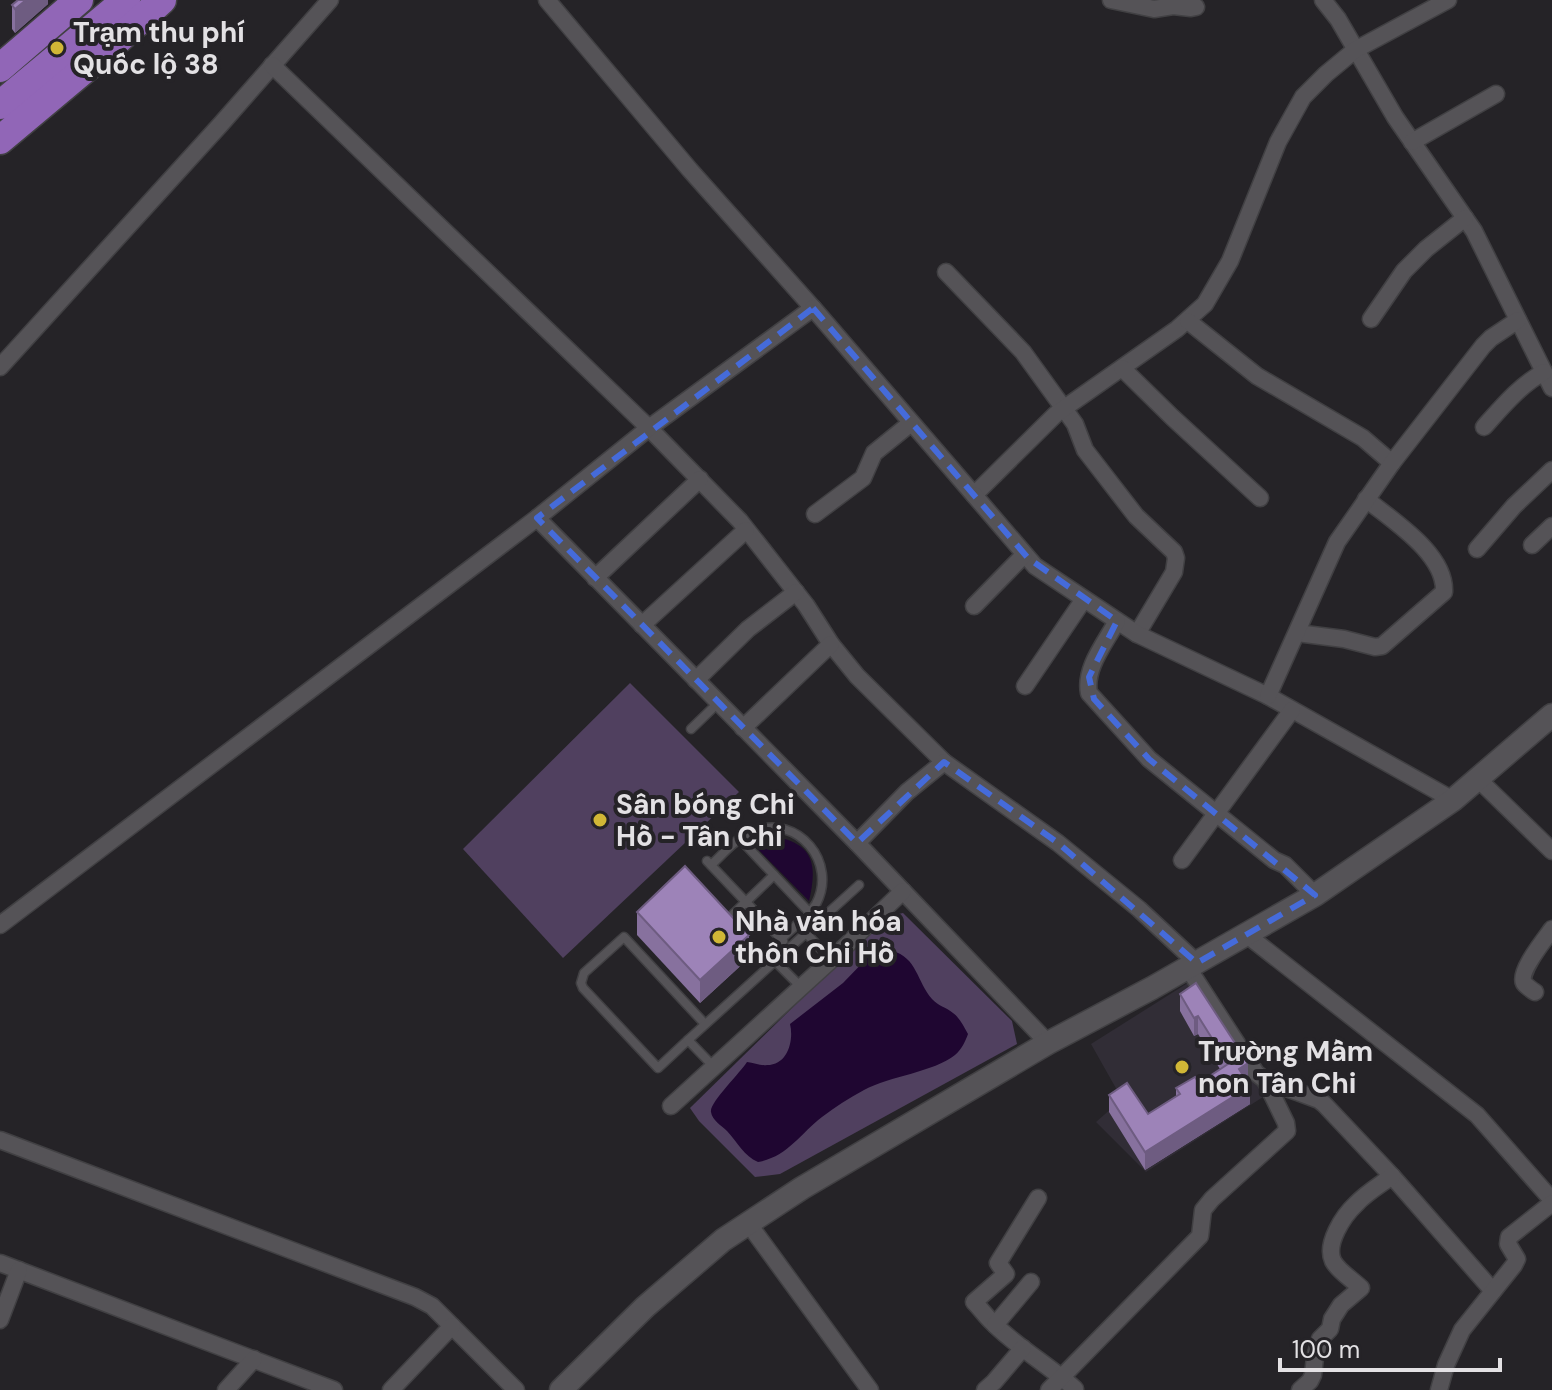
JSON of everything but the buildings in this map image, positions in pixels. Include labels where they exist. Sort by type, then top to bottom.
[{"type":"highway","points":[[0,50],[60,0]]},
{"type":"highway","points":[[0,68],[79,0]]},
{"type":"highway","points":[[0,85],[100,0]]},
{"type":"highway","points":[[0,105],[126,0]]},
{"type":"highway","points":[[0,123],[143,0]]},
{"type":"highway","points":[[0,140],[162,0]]},
{"type":"street","points":[[0,367],[330,0]]},
{"type":"street","points":[[547,0],[690,170],[1035,566],[1137,634],[1268,696],[1453,800]]},
{"type":"street","points":[[1111,0],[1154,9],[1196,7]]},
{"type":"street","points":[[1323,0],[1338,19],[1395,117],[1474,231],[1552,388]]},
{"type":"street","points":[[974,495],[1064,408],[1188,321],[1205,304],[1230,261],[1278,142],[1303,97],[1355,50],[1448,0]]},
{"type":"street","points":[[272,65],[700,479],[796,592],[857,676],[944,762],[1058,843],[1139,909],[1192,965],[1256,1073],[1265,1080],[1319,1100],[1392,1176],[1493,1291]]},
{"type":"street","points":[[1412,142],[1496,94]]},
{"type":"street","points":[[1371,319],[1404,271],[1465,218]]},
{"type":"street","points":[[946,272],[1023,352],[1075,424],[1085,450],[1136,516],[1174,552],[1174,572],[1137,634]]},
{"type":"street","points":[[0,925],[537,518],[649,428],[813,308]]},
{"type":"street","points":[[1268,696],[1337,542],[1392,463],[1483,346],[1518,320]]},
{"type":"street","points":[[1188,321],[1257,376],[1363,438],[1392,463]]},
{"type":"street","points":[[1122,368],[1260,498]]},
{"type":"street","points":[[1484,427],[1507,400],[1544,372]]},
{"type":"street","points":[[815,514],[863,478],[874,453],[911,423]]},
{"type":"street","points":[[1477,549],[1514,506],[1552,470]]},
{"type":"street","points":[[595,578],[700,479]]},
{"type":"street","points":[[1297,633],[1382,646],[1444,592],[1445,584],[1433,558],[1366,499]]},
{"type":"street","points":[[537,518],[857,843],[1048,1043]]},
{"type":"street","points":[[1532,545],[1552,526]]},
{"type":"street","points":[[642,625],[746,530]]},
{"type":"street","points":[[974,606],[1024,555]]},
{"type":"street","points":[[696,680],[748,629],[796,592]]},
{"type":"street","points":[[1025,686],[1084,599]]},
{"type":"street","points":[[1117,621],[1092,666],[1089,693],[1149,759],[1274,860],[1285,865],[1315,895]]},
{"type":"street","points":[[743,728],[831,644]]},
{"type":"street","points":[[1182,860],[1292,710]]},
{"type":"street","points":[[561,1390],[679,1276],[723,1240],[802,1188],[1048,1043],[1315,895],[1453,800],[1552,715]]},
{"type":"street","points":[[857,843],[907,792],[944,762]]},
{"type":"street","points":[[1478,779],[1552,851]]},
{"type":"street","points":[[671,1106],[903,891]]},
{"type":"street","points":[[1535,992],[1525,985],[1522,978],[1552,929]]},
{"type":"street","points":[[1247,935],[1477,1115],[1552,1201],[1509,1237],[1508,1244],[1517,1259],[1462,1330],[1446,1365],[1439,1390]]},
{"type":"street","points":[[1049,1390],[1200,1236],[1203,1210],[1212,1199],[1287,1131],[1265,1080]]},
{"type":"street","points":[[0,1140],[415,1297],[432,1306],[516,1390]]},
{"type":"street","points":[[1300,1390],[1313,1375],[1320,1339],[1330,1329],[1341,1305],[1361,1288],[1334,1264],[1330,1251],[1335,1235],[1355,1204],[1392,1176]]},
{"type":"street","points":[[1038,1198],[998,1263],[1006,1274],[974,1302],[995,1325],[1062,1377],[1074,1390]]},
{"type":"street","points":[[748,1223],[870,1390]]},
{"type":"street","points":[[0,1263],[334,1390]]},
{"type":"street","points":[[0,1320],[19,1270]]},
{"type":"street","points":[[995,1325],[1031,1282]]},
{"type":"street","points":[[391,1390],[452,1326]]},
{"type":"street","points":[[985,1390],[1023,1348]]},
{"type":"street","points":[[226,1390],[254,1359]]},
{"type":"lane","points":[[691,729],[718,703]]},
{"type":"lane","points":[[781,939],[815,906],[822,869],[809,842],[796,834],[769,827],[740,839],[709,863],[789,948]]},
{"type":"lane","points":[[740,839],[809,912]]},
{"type":"lane","points":[[727,920],[774,875]]},
{"type":"lane","points":[[705,1024],[624,937],[584,973],[583,988],[658,1068],[859,885]]},
{"type":"lane","points":[[806,933],[831,960]]},
{"type":"lane","points":[[775,961],[801,987]]},
{"type":"lane","points":[[688,1040],[714,1067]]},
{"type":"highlighted area","points":[[813,308],[1028,558],[1117,621],[1089,677],[1094,699],[1149,759],[1315,895],[1197,963],[1058,843],[944,762],[857,843],[537,518]]},
{"type":"shaded area","name":"Sân bóng Chi Hồ - Tân Chi","points":[[630,683],[739,792],[563,958],[463,849]]},
{"type":"shaded area","points":[[770,836],[796,843],[809,856],[813,876],[809,901],[749,840]]},
{"type":"shaded area","points":[[903,913],[1012,1021],[1017,1044],[780,1174],[755,1177],[690,1108],[885,917]]},
{"type":"shaded area","points":[[892,951],[912,964],[932,999],[960,1020],[968,1034],[961,1048],[936,1066],[864,1090],[827,1113],[777,1155],[758,1162],[753,1159],[713,1118],[711,1112],[715,1102],[747,1062],[765,1065],[780,1061],[790,1044],[790,1024],[843,983],[872,953]]},
{"type":"shaded area","name":"Trường Mầm non Tân Chi","points":[[1202,974],[1274,1090],[1146,1172],[1096,1122],[1122,1099],[1091,1044]]},
{"type":"place","name":"Trạm thu phí Quốc lộ 38","points":[[57,48]]},
{"type":"place","name":"Sân bóng Chi Hồ - Tân Chi","points":[[600,820]]},
{"type":"place","name":"Nhà văn hóa thôn Chi Hồ","points":[[719,937]]},
{"type":"place","name":"Trường Mầm non Tân Chi","points":[[1182,1067]]}]
